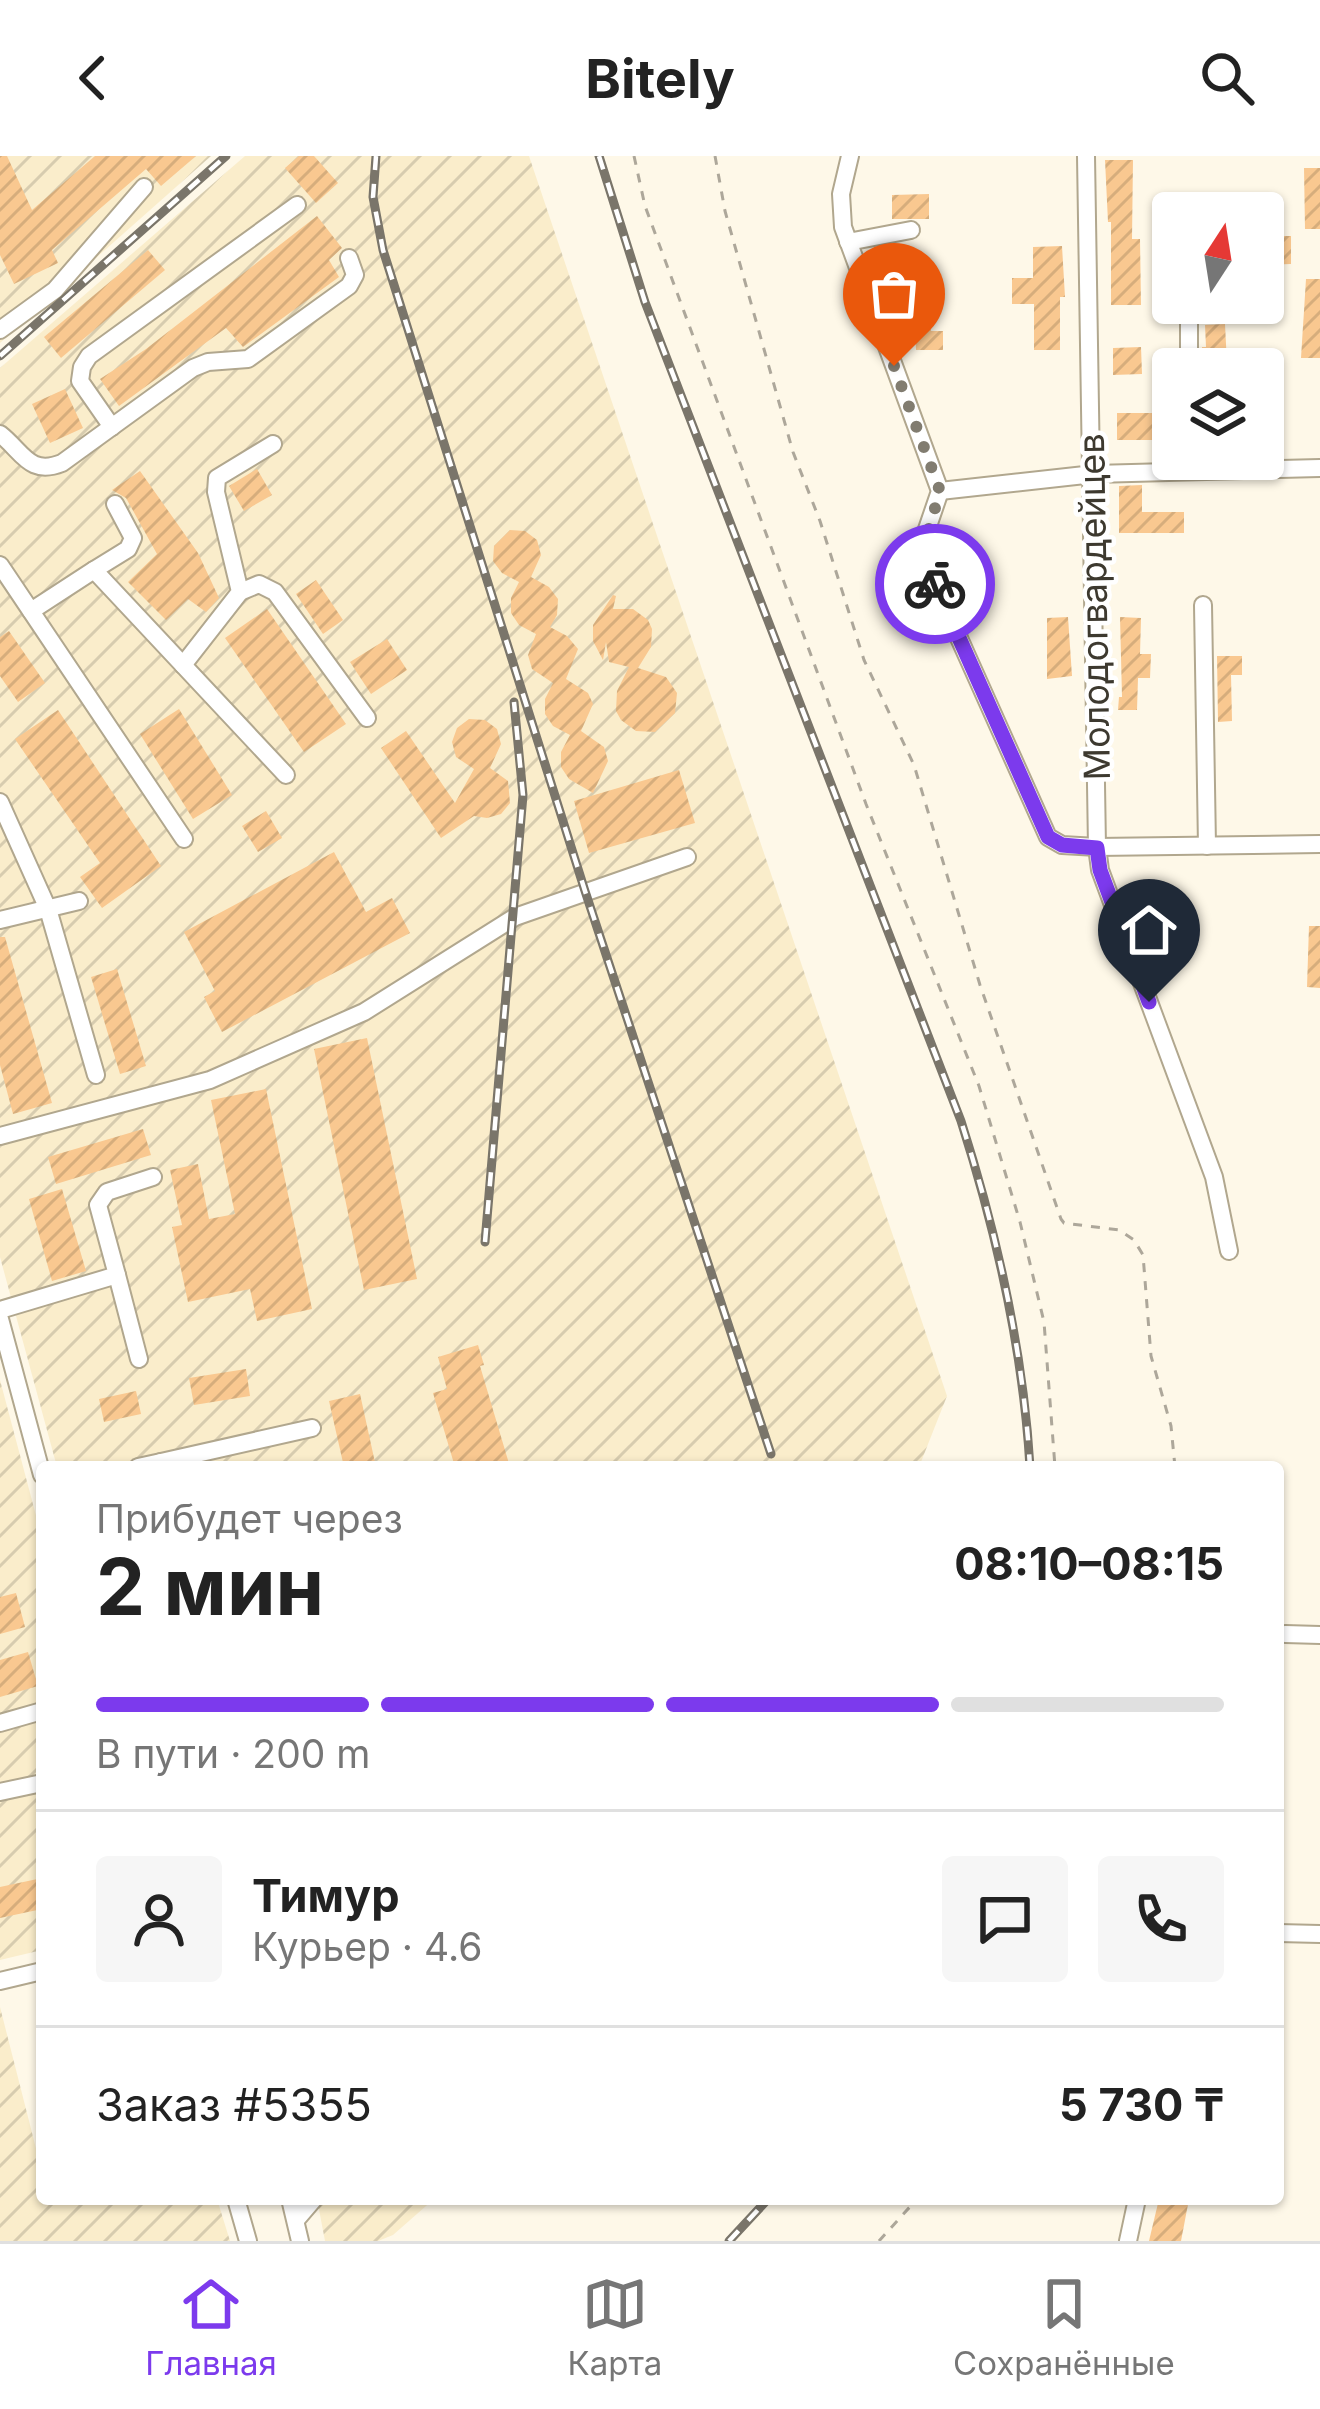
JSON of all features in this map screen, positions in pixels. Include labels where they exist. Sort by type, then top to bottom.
[{"type":"street","points":[[850,156],[841,211],[848,242],[940,491],[925,535],[926,562],[1048,837],[1062,845],[1097,848],[1320,844]]},
{"type":"street","name":"Молодогвардейцев","points":[[1086,156],[1097,848],[1100,870],[1214,1177],[1229,1251]]},
{"type":"street","points":[[0,330],[55,290],[144,188]]},
{"type":"street","points":[[112,427],[80,381],[89,356],[297,206]]},
{"type":"street","points":[[848,242],[911,230]]},
{"type":"street","points":[[0,434],[29,464],[49,468],[62,463],[200,364],[253,356],[349,286],[355,275],[349,258]]},
{"type":"street","points":[[240,592],[216,481],[273,444]]},
{"type":"street","points":[[1284,467],[1320,468]]},
{"type":"street","points":[[940,491],[1152,469]]},
{"type":"street","points":[[31,611],[128,548],[134,538],[115,505]]},
{"type":"street","points":[[0,566],[184,838]]},
{"type":"street","points":[[94,570],[286,775]]},
{"type":"street","points":[[183,665],[240,592],[259,584],[275,592],[367,718]]},
{"type":"street","points":[[1203,605],[1207,846]]},
{"type":"street","points":[[0,802],[48,909],[96,1075]]},
{"type":"street","points":[[0,1136],[210,1080],[364,1012],[515,917],[687,856]]},
{"type":"street","points":[[0,920],[80,902]]},
{"type":"street","points":[[139,1359],[98,1205],[107,1192],[153,1177]]},
{"type":"street","points":[[38,1461],[0,1315],[117,1275]]},
{"type":"street","points":[[179,1461],[312,1429]]},
{"type":"street","points":[[1286,1634],[1320,1635]]},
{"type":"street","points":[[0,1723],[36,1713]]},
{"type":"street","points":[[0,1792],[36,1784]]},
{"type":"street","points":[[1284,1934],[1320,1934]]},
{"type":"street","points":[[0,1982],[36,1973]]},
{"type":"street","points":[[238,2205],[248,2241]]},
{"type":"street","points":[[292,2205],[300,2241]]},
{"type":"street","points":[[296,2220],[309,2205]]},
{"type":"street","points":[[1127,2241],[1135,2205]]},
{"type":"path","points":[[634,156],[645,206],[866,804],[979,1086],[1044,1322],[1055,1461]]},
{"type":"path","points":[[715,156],[725,211],[793,452],[864,660],[914,765],[980,986],[1061,1219],[1119,1230],[1143,1255],[1151,1356],[1171,1426],[1174,1461]]},
{"type":"path","points":[[880,2241],[912,2205]]},
{"type":"shaded area","points":[[0,156],[211,156],[0,343]]},
{"type":"shaded area","points":[[245,156],[529,156],[947,1396],[921,1461],[55,1461],[0,1257],[0,368]]},
{"type":"shaded area","points":[[0,1380],[36,1515],[36,1951],[0,1960]]},
{"type":"shaded area","points":[[0,2007],[36,2148],[36,2205],[219,2205],[230,2241],[0,2241]]},
{"type":"shaded area","points":[[318,2205],[427,2205],[393,2235],[378,2241],[325,2241]]},
{"type":"building","points":[[0,156],[7,156],[32,210],[95,156],[196,156],[161,186],[146,169],[52,250],[58,263],[14,284],[0,255]]},
{"type":"building","points":[[299,156],[314,156],[338,183],[316,203],[285,168]]},
{"type":"building","points":[[1105,160],[1133,160],[1132,239],[1140,239],[1141,305],[1111,305]]},
{"type":"building","points":[[1304,168],[1320,168],[1320,229],[1305,229]]},
{"type":"building","points":[[929,194],[929,219],[892,219],[892,195]]},
{"type":"building","points":[[317,216],[342,248],[329,260],[339,277],[243,347],[226,328],[119,406],[100,379],[146,349]]},
{"type":"building","points":[[1284,236],[1291,236],[1291,264],[1284,264]]},
{"type":"building","points":[[1062,246],[1065,297],[1060,297],[1060,350],[1034,350],[1034,304],[1012,304],[1012,278],[1033,278],[1033,247]]},
{"type":"building","points":[[148,250],[165,270],[61,358],[44,337]]},
{"type":"building","points":[[1306,279],[1320,279],[1320,358],[1301,358]]},
{"type":"building","points":[[904,298],[931,298],[931,331],[943,331],[943,350],[916,350],[915,317],[904,317]]},
{"type":"building","points":[[1225,324],[1226,348],[1202,348],[1206,347],[1205,325]]},
{"type":"building","points":[[1141,347],[1142,374],[1113,375],[1113,348]]},
{"type":"building","points":[[65,389],[83,428],[50,443],[32,404]]},
{"type":"building","points":[[1117,413],[1152,413],[1152,440],[1117,440]]},
{"type":"building","points":[[257,469],[272,495],[244,511],[229,486]]},
{"type":"building","points":[[140,471],[198,553],[219,598],[206,612],[188,599],[166,620],[128,582],[157,554],[126,498],[112,490]]},
{"type":"building","points":[[1142,485],[1142,512],[1184,512],[1184,533],[1119,533],[1119,486]]},
{"type":"building","points":[[510,530],[525,531],[537,540],[541,555],[531,577],[549,587],[558,599],[550,627],[578,649],[566,679],[588,693],[593,704],[581,731],[604,747],[608,761],[593,793],[569,779],[561,767],[561,752],[570,735],[553,726],[545,714],[545,699],[553,683],[532,669],[528,655],[536,634],[519,625],[511,613],[511,598],[519,582],[502,573],[493,561],[494,546]]},
{"type":"building","points":[[316,580],[343,620],[323,634],[296,594]]},
{"type":"building","points":[[613,595],[613,609],[633,609],[652,629],[651,647],[638,668],[666,677],[677,693],[675,713],[655,732],[636,731],[621,720],[616,711],[617,691],[629,667],[609,662],[606,642],[603,660],[593,641],[593,625]]},
{"type":"building","points":[[267,609],[346,724],[304,752],[225,638]]},
{"type":"building","points":[[1068,617],[1072,676],[1047,679],[1047,618]]},
{"type":"building","points":[[1120,617],[1141,618],[1140,654],[1151,654],[1150,678],[1138,678],[1137,710],[1118,710],[1122,697]]},
{"type":"building","points":[[9,631],[45,683],[18,702],[0,676],[0,637]]},
{"type":"building","points":[[387,639],[407,670],[371,694],[350,662]]},
{"type":"building","points":[[1217,656],[1242,656],[1242,675],[1231,675],[1232,721],[1218,722]]},
{"type":"building","points":[[179,709],[232,795],[193,819],[140,734]]},
{"type":"building","points":[[58,710],[161,866],[102,908],[80,877],[100,863],[15,739]]},
{"type":"building","points":[[469,719],[485,720],[497,729],[501,744],[490,768],[508,781],[510,803],[501,814],[474,816],[441,838],[381,748],[406,731],[455,803],[474,769],[456,757],[452,742],[457,728]]},
{"type":"building","points":[[679,770],[695,823],[589,853],[574,801]]},
{"type":"building","points":[[266,811],[282,838],[258,852],[242,826]]},
{"type":"building","points":[[334,852],[366,912],[392,898],[410,933],[222,1032],[204,997],[215,991],[184,932]]},
{"type":"building","points":[[1309,926],[1320,926],[1320,988],[1307,987]]},
{"type":"building","points":[[0,937],[5,937],[52,1103],[13,1114],[0,1065]]},
{"type":"building","points":[[117,969],[146,1066],[120,1074],[91,977]]},
{"type":"building","points":[[367,1038],[417,1279],[364,1290],[314,1049]]},
{"type":"building","points":[[266,1089],[312,1309],[257,1321],[250,1289],[188,1302],[172,1227],[182,1225],[170,1170],[198,1164],[209,1219],[235,1214],[211,1100]]},
{"type":"building","points":[[143,1129],[151,1155],[56,1184],[48,1157]]},
{"type":"building","points":[[62,1189],[86,1271],[52,1281],[29,1199]]},
{"type":"building","points":[[478,1345],[508,1461],[453,1461],[433,1393],[447,1389],[438,1357]]},
{"type":"building","points":[[246,1369],[250,1396],[194,1405],[189,1378]]},
{"type":"building","points":[[136,1391],[141,1414],[104,1422],[99,1399]]},
{"type":"building","points":[[360,1394],[375,1461],[343,1461],[329,1401]]},
{"type":"building","points":[[16,1593],[25,1627],[0,1634],[0,1597]]},
{"type":"building","points":[[28,1652],[36,1687],[0,1697],[0,1660]]},
{"type":"building","points":[[36,1879],[36,1910],[0,1918],[0,1887]]},
{"type":"building","points":[[1158,2205],[1188,2205],[1181,2241],[1149,2241]]},
{"type":"railway","points":[[0,356],[226,156]]},
{"type":"railway","points":[[376,156],[373,197],[383,250],[585,891],[771,1454]]},
{"type":"railway","points":[[599,156],[645,302],[961,1121],[1006,1292],[1029,1461]]},
{"type":"railway","points":[[485,1242],[523,795],[514,702]]},
{"type":"railway","points":[[729,2241],[762,2205]]},
{"type":"way so far","points":[[894,366],[940,491],[923,549],[935,584]]},
{"type":"route","points":[[935,584],[1048,837],[1062,845],[1097,848],[1100,870],[1149,1002]]}]
